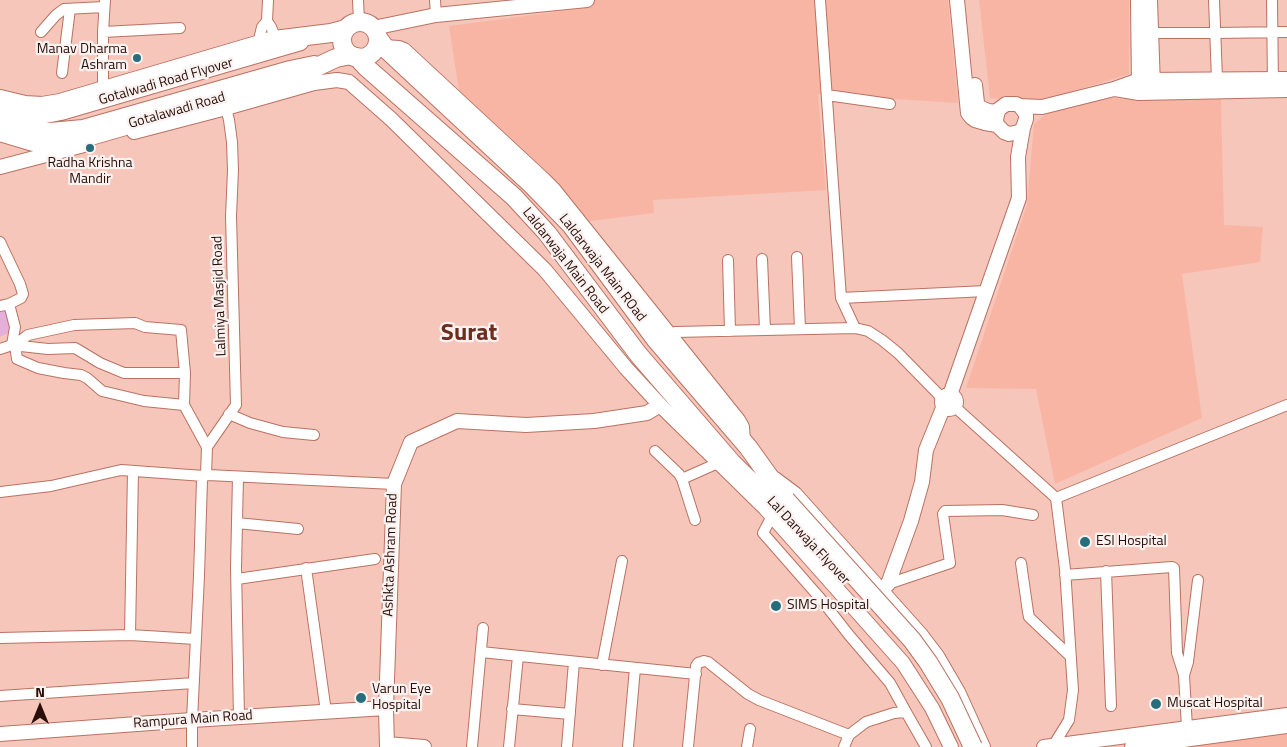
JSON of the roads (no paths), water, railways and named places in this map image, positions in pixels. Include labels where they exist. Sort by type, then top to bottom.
[{"type":"highway","points":[[0,99],[25,105],[42,106],[60,103],[258,44],[283,43],[362,33]]},
{"type":"highway","points":[[348,57],[343,46],[343,34],[362,33]]},
{"type":"highway","name":"Gotalawadi Road","points":[[0,132],[33,142],[73,141],[294,78],[348,57],[362,57],[372,52],[377,43],[362,33]]},
{"type":"highway","name":"Laldarwaja Main ROad","points":[[362,33],[532,185],[571,225],[663,337],[766,473]]},
{"type":"highway","name":"Laldarwaja Main Road","points":[[348,57],[366,67],[514,197],[547,233],[725,465]]},
{"type":"highway","name":"Lal Darwaja Flyover","points":[[725,465],[781,511],[912,640],[950,698],[973,747]]},
{"type":"highway","name":"Lal Darwaja Flyover","points":[[766,473],[781,511],[900,642],[941,704],[962,747]]},
{"type":"street","points":[[258,44],[262,27],[267,21],[268,0]]},
{"type":"street","points":[[358,0],[362,33],[436,15],[581,0]]},
{"type":"street","points":[[435,0],[436,15]]},
{"type":"street","points":[[820,0],[842,298],[855,328]]},
{"type":"street","points":[[957,0],[968,113],[975,120],[985,123],[1001,123]]},
{"type":"street","points":[[966,0],[977,103],[979,107],[988,111],[1014,133],[1019,132],[1023,118],[1042,107],[1114,89],[1217,79],[1278,82],[1287,90]]},
{"type":"street","points":[[1138,0],[1146,86]]},
{"type":"street","points":[[1146,86],[1151,33],[1150,0]]},
{"type":"street","points":[[1214,0],[1217,79]]},
{"type":"street","points":[[1272,0],[1278,82]]},
{"type":"street","points":[[41,32],[64,9],[104,3],[103,89]]},
{"type":"street","points":[[62,73],[70,9]]},
{"type":"street","points":[[267,21],[283,43]]},
{"type":"street","points":[[103,32],[180,28]]},
{"type":"street","points":[[1151,33],[1287,32]]},
{"type":"street","name":"Gotalwadi Road Flyover","points":[[0,109],[30,116],[46,116],[61,113],[283,43]]},
{"type":"street","name":"Gotalwadi Road Flyover","points":[[0,119],[34,129],[65,130],[83,127],[290,68],[348,57]]},
{"type":"street","points":[[0,167],[314,83],[337,80],[349,82],[391,119],[545,270],[626,368],[660,405],[725,465],[682,479]]},
{"type":"street","points":[[1146,86],[1278,82]]},
{"type":"street","points":[[827,95],[890,104]]},
{"type":"street","points":[[885,587],[912,521],[922,482],[926,450],[948,402],[1020,198],[1018,157],[1023,118],[1016,104],[1006,104],[1002,107],[1001,123],[1018,157]]},
{"type":"street","name":"Lalmiya Masjid Road","points":[[207,447],[236,405],[231,236],[233,170],[232,142],[226,108]]},
{"type":"street","points":[[0,242],[23,294],[22,298],[5,305],[15,327],[13,345],[17,360],[38,368],[81,375],[102,391],[144,401],[184,405]]},
{"type":"street","points":[[796,256],[800,329]]},
{"type":"street","points":[[762,259],[765,330]]},
{"type":"street","points":[[728,260],[730,331]]},
{"type":"street","points":[[842,298],[986,291]]},
{"type":"street","points":[[0,349],[13,345],[28,336],[74,324],[135,323],[145,327],[181,330],[185,373],[184,405],[207,447],[205,476],[202,480],[192,747]]},
{"type":"street","points":[[663,337],[675,332],[855,328],[868,331],[898,353],[948,402],[1056,498],[1065,575],[1073,690],[1069,720],[1048,746]]},
{"type":"street","points":[[13,345],[48,349],[75,348],[100,363],[124,373],[185,373]]},
{"type":"street","points":[[626,368],[638,354]]},
{"type":"street","points":[[1056,498],[1287,404]]},
{"type":"street","name":"Ashkta Ashram Road","points":[[387,746],[386,708],[394,484],[411,442],[457,421],[526,424],[594,421],[647,413],[660,405]]},
{"type":"street","points":[[229,414],[250,423],[284,432],[314,435]]},
{"type":"street","points":[[655,451],[682,479],[695,520]]},
{"type":"street","points":[[0,492],[51,486],[121,470],[205,476],[394,484]]},
{"type":"street","points":[[130,635],[133,471]]},
{"type":"street","points":[[766,473],[795,494],[885,587],[937,656],[958,692],[983,747]]},
{"type":"street","points":[[238,477],[239,717]]},
{"type":"street","points":[[885,587],[950,563],[945,511],[1002,510],[1033,515]]},
{"type":"street","points":[[926,747],[890,683],[820,598],[763,533],[781,511],[907,668],[932,708],[951,747]]},
{"type":"street","points":[[237,522],[298,528]]},
{"type":"street","points":[[237,579],[375,560]]},
{"type":"street","points":[[602,664],[622,561]]},
{"type":"street","points":[[1021,563],[1030,617],[1071,657]]},
{"type":"street","points":[[1065,575],[1172,566],[1174,568],[1177,653],[1184,675],[1187,738]]},
{"type":"street","points":[[306,568],[326,712]]},
{"type":"street","points":[[1106,571],[1111,706]]},
{"type":"street","points":[[1184,675],[1188,662],[1198,580]]},
{"type":"street","points":[[472,747],[483,628]]},
{"type":"street","points":[[0,638],[130,635],[196,639]]},
{"type":"street","points":[[907,668],[910,660],[918,651],[931,648]]},
{"type":"street","points":[[481,652],[696,674]]},
{"type":"street","points":[[509,747],[518,656]]},
{"type":"street","points":[[688,747],[696,666],[704,661],[759,700],[850,735]]},
{"type":"street","points":[[567,747],[574,662]]},
{"type":"street","points":[[628,747],[635,668]]},
{"type":"street","points":[[916,681],[936,681],[940,678],[944,669]]},
{"type":"street","points":[[0,696],[194,683]]},
{"type":"street","name":"Rampura Main Road","points":[[0,734],[386,708]]},
{"type":"street","points":[[512,709],[570,714]]},
{"type":"street","points":[[844,747],[850,735],[866,722],[894,713],[906,712]]},
{"type":"street","points":[[1138,747],[1287,715]]},
{"type":"street","points":[[1048,746],[1187,738],[1287,726]]},
{"type":"street","points":[[747,747],[750,728]]},
{"type":"street","points":[[387,746],[424,747]]},
{"type":"place","name":"Manav Dharma Ashram","points":[[137,58]]},
{"type":"place","name":"Radha Krishna Mandir","points":[[90,148]]},
{"type":"place","name":"ESI Hospital","points":[[1085,542]]},
{"type":"place","name":"SIMS Hospital","points":[[776,606]]},
{"type":"place","name":"Varun Eye Hospital","points":[[361,698]]},
{"type":"place","name":"Muscat Hospital","points":[[1156,704]]},
{"type":"district","name":"Surat","points":[[469,334]]}]
